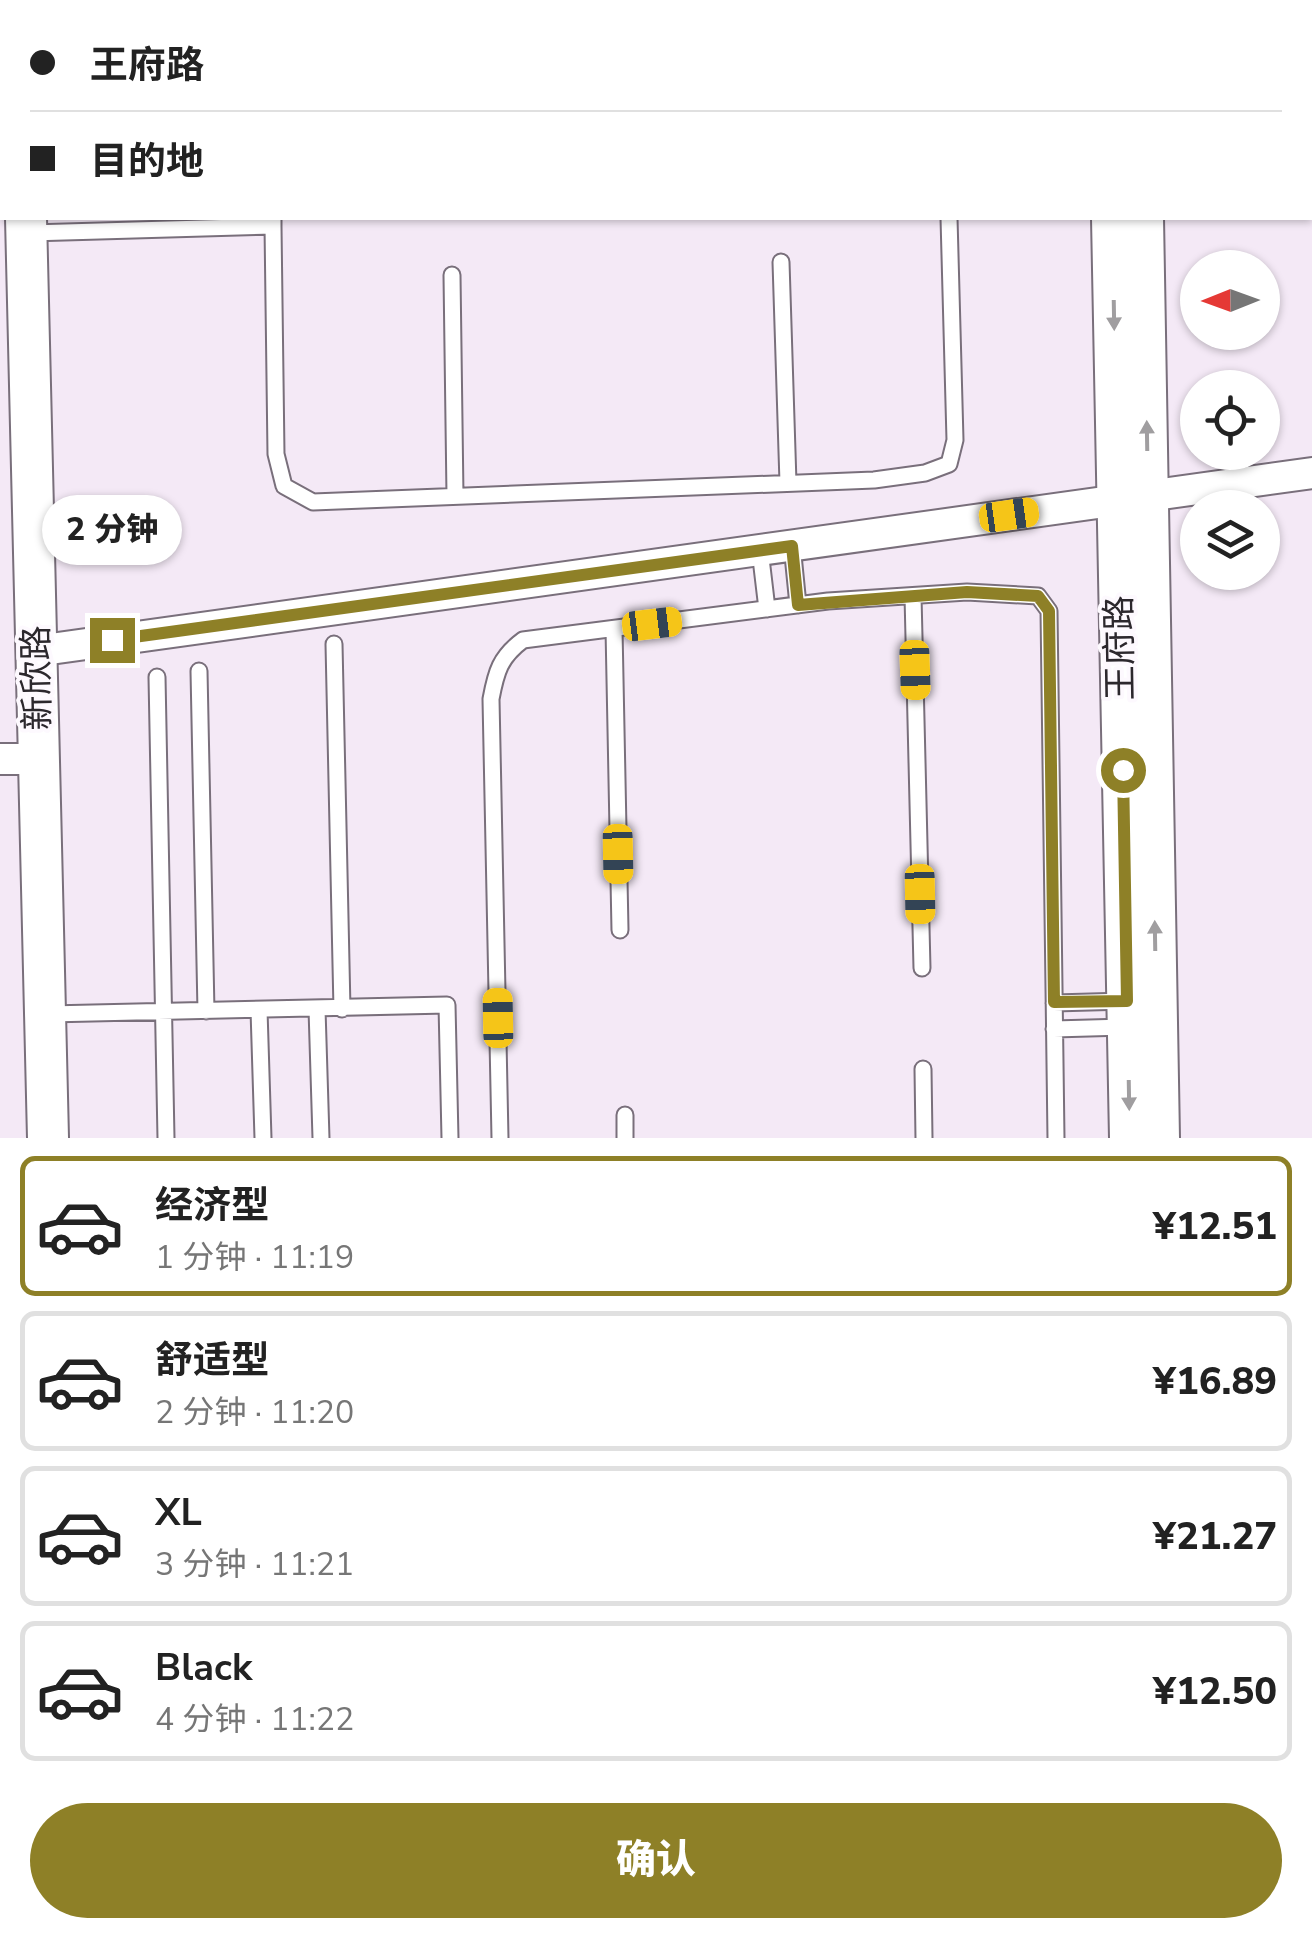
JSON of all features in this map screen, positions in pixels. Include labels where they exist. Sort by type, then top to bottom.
[{"type":"street","name":"王府路","points":[[1112,220],[1133,498]]},
{"type":"street","name":"王府路","points":[[1130,1138],[1142,1014],[1133,498],[1144,220]]},
{"type":"street","name":"新欣路","points":[[26,225],[36,651],[20,759],[44,1014],[48,1138]]},
{"type":"street","points":[[36,651],[1312,473]]},
{"type":"street","name":"王府路","points":[[1142,1014],[1159,1138]]},
{"type":"lane","points":[[26,225],[273,222],[276,454],[284,486],[312,502],[874,480],[925,473],[949,464],[955,440],[949,220]]},
{"type":"lane","points":[[781,262],[788,483]]},
{"type":"lane","points":[[452,274],[455,496]]},
{"type":"lane","points":[[792,546],[798,605]]},
{"type":"lane","points":[[760,550],[767,609]]},
{"type":"lane","points":[[500,1138],[491,699],[496,668],[507,652],[523,640],[798,605],[1017,592],[1038,596],[1049,611],[1056,1138]]},
{"type":"lane","points":[[913,596],[922,968]]},
{"type":"lane","points":[[614,629],[620,930]]},
{"type":"lane","points":[[334,644],[342,1009]]},
{"type":"lane","points":[[199,671],[206,1011]]},
{"type":"lane","points":[[157,677],[166,1138]]},
{"type":"lane","points":[[1054,1002],[1142,1014]]},
{"type":"lane","points":[[44,1014],[447,1004],[450,1138]]},
{"type":"lane","points":[[318,1009],[321,1138]]},
{"type":"lane","points":[[259,1010],[262,1138]]},
{"type":"lane","points":[[1054,1029],[1142,1014]]},
{"type":"lane","points":[[923,1068],[924,1138]]},
{"type":"lane","points":[[625,1115],[625,1138]]},
{"type":"route","points":[[112,640],[792,546],[798,605],[967,592],[1038,596],[1049,611],[1054,1002],[1127,1001],[1123,770]]}]
